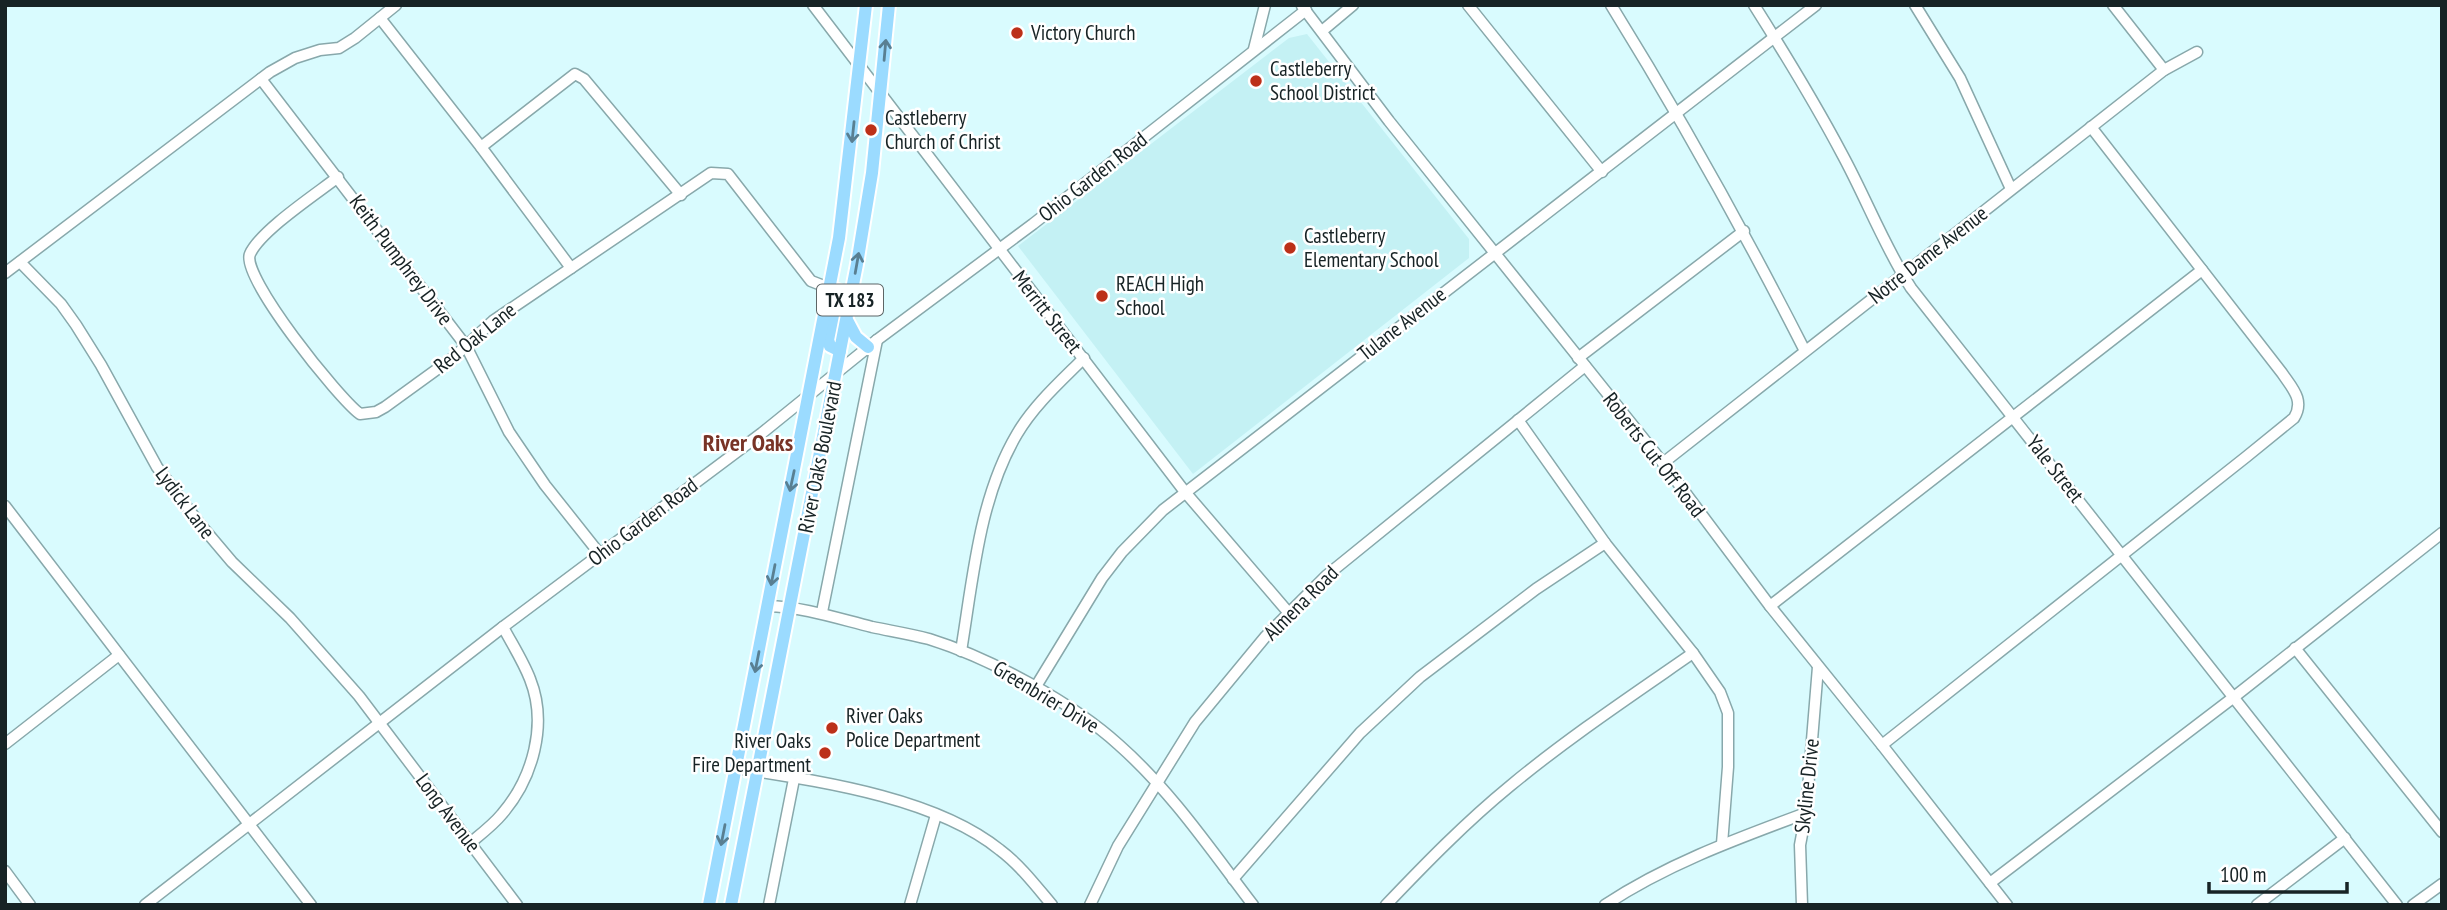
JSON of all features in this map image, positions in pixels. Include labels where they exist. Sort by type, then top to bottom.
[{"type":"main road","name":"River Oaks Boulevard","points":[[709,905],[831,283],[848,172],[866,5]]},
{"type":"main road","name":"River Oaks Boulevard","points":[[732,905],[847,320],[872,173],[889,5]]},
{"type":"main road","points":[[831,283],[838,286],[828,341],[830,346],[840,351]]},
{"type":"main road","points":[[847,320],[856,337],[872,343]]},
{"type":"main road","points":[[803,425],[812,420],[818,423],[805,490],[813,498]]},
{"type":"street","points":[[5,273],[261,79],[295,58],[339,48],[396,5]]},
{"type":"street","name":"Merritt Street","points":[[813,5],[1185,492],[1288,612]]},
{"type":"street","points":[[1253,51],[1265,5]]},
{"type":"street","points":[[1322,31],[1353,5]]},
{"type":"street","points":[[1468,5],[1602,172]]},
{"type":"street","points":[[1611,5],[1677,112],[1744,231],[1805,351]]},
{"type":"street","name":"Yale Street","points":[[1754,5],[1842,153],[1903,275],[2397,905]]},
{"type":"street","name":"Tulane Avenue","points":[[1035,688],[1102,578],[1122,552],[1185,492],[1816,5]]},
{"type":"street","points":[[1915,5],[1960,78],[2011,189]]},
{"type":"street","points":[[2113,5],[2164,70]]},
{"type":"street","name":"Ohio Garden Road","points":[[145,905],[599,553],[762,433],[872,343],[998,249],[1253,51],[1304,8]]},
{"type":"street","name":"Roberts Cut Off Road","points":[[1304,8],[1493,253],[1663,463],[1770,606],[2007,905]]},
{"type":"street","points":[[380,18],[571,268]]},
{"type":"street","name":"Notre Dame Avenue","points":[[1663,463],[2164,70],[2197,52]]},
{"type":"street","points":[[481,147],[575,74],[584,79],[681,195]]},
{"type":"street","name":"Keith Pumphrey Drive","points":[[261,79],[466,346],[509,432],[545,485],[599,553]]},
{"type":"street","points":[[1882,745],[2294,418],[2299,404],[2299,398],[2281,373],[2091,127]]},
{"type":"street","name":"Red Oak Lane","points":[[338,177],[264,235],[249,256],[249,267],[272,308],[360,414],[376,412],[385,407],[466,346],[493,321],[711,173],[728,174],[811,281],[831,283]]},
{"type":"street","name":"Almena Road","points":[[1090,905],[1118,846],[1195,722],[1288,612],[1326,576],[1518,420],[1581,362],[1744,231]]},
{"type":"street","name":"Lydick Lane","points":[[20,262],[61,304],[76,325],[157,467],[199,523],[232,562],[298,628],[379,722]]},
{"type":"street","points":[[1770,606],[2202,270]]},
{"type":"street","points":[[822,612],[872,343]]},
{"type":"street","points":[[961,651],[980,538],[999,471],[1024,424],[1045,397],[1084,358]]},
{"type":"street","points":[[1518,420],[1605,543],[1720,691],[1728,713],[1728,766],[1722,844]]},
{"type":"street","points":[[5,506],[311,905]]},
{"type":"street","points":[[1990,883],[2442,533]]},
{"type":"street","points":[[1233,879],[1360,733],[1420,677],[1536,589],[1605,543]]},
{"type":"street","name":"Greenbrier Drive","points":[[767,606],[822,612],[867,626],[928,639],[961,651],[1035,688],[1097,726],[1156,783],[1253,905]]},
{"type":"street","points":[[470,843],[502,815],[525,781],[535,748],[539,717],[536,696],[530,677],[503,627]]},
{"type":"street","points":[[2295,648],[2442,832]]},
{"type":"street","points":[[1386,905],[1439,848],[1510,786],[1592,723],[1693,653]]},
{"type":"street","points":[[5,744],[119,655]]},
{"type":"street","name":"Skyline Drive","points":[[1802,905],[1800,845],[1818,667]]},
{"type":"street","name":"Long Avenue","points":[[379,722],[517,905]]},
{"type":"street","points":[[736,768],[842,787],[936,815],[978,835],[1001,850],[1052,905]]},
{"type":"street","points":[[769,905],[794,779]]},
{"type":"street","points":[[1605,905],[1658,873],[1722,844],[1805,813]]},
{"type":"street","points":[[910,905],[936,815]]},
{"type":"street","points":[[2257,905],[2345,838]]},
{"type":"street","points":[[5,871],[30,905]]},
{"type":"street","points":[[2413,905],[2442,884]]},
{"type":"shaded area","name":"Castleberry Elementary School","points":[[1307,34],[1469,239],[1469,258],[1193,474],[1018,246],[1289,38]]},
{"type":"place","name":"Victory Church","points":[[1017,33]]},
{"type":"place","name":"Castleberry School District","points":[[1256,81]]},
{"type":"place","name":"Castleberry Church of Christ","points":[[871,130]]},
{"type":"place","name":"Castleberry Elementary School","points":[[1290,248]]},
{"type":"place","name":"REACH High School","points":[[1102,296]]},
{"type":"place","name":"River Oaks Police Department","points":[[832,728]]},
{"type":"place","name":"River Oaks Fire Department","points":[[825,753]]},
{"type":"district","name":"River Oaks","points":[[748,443]]}]
